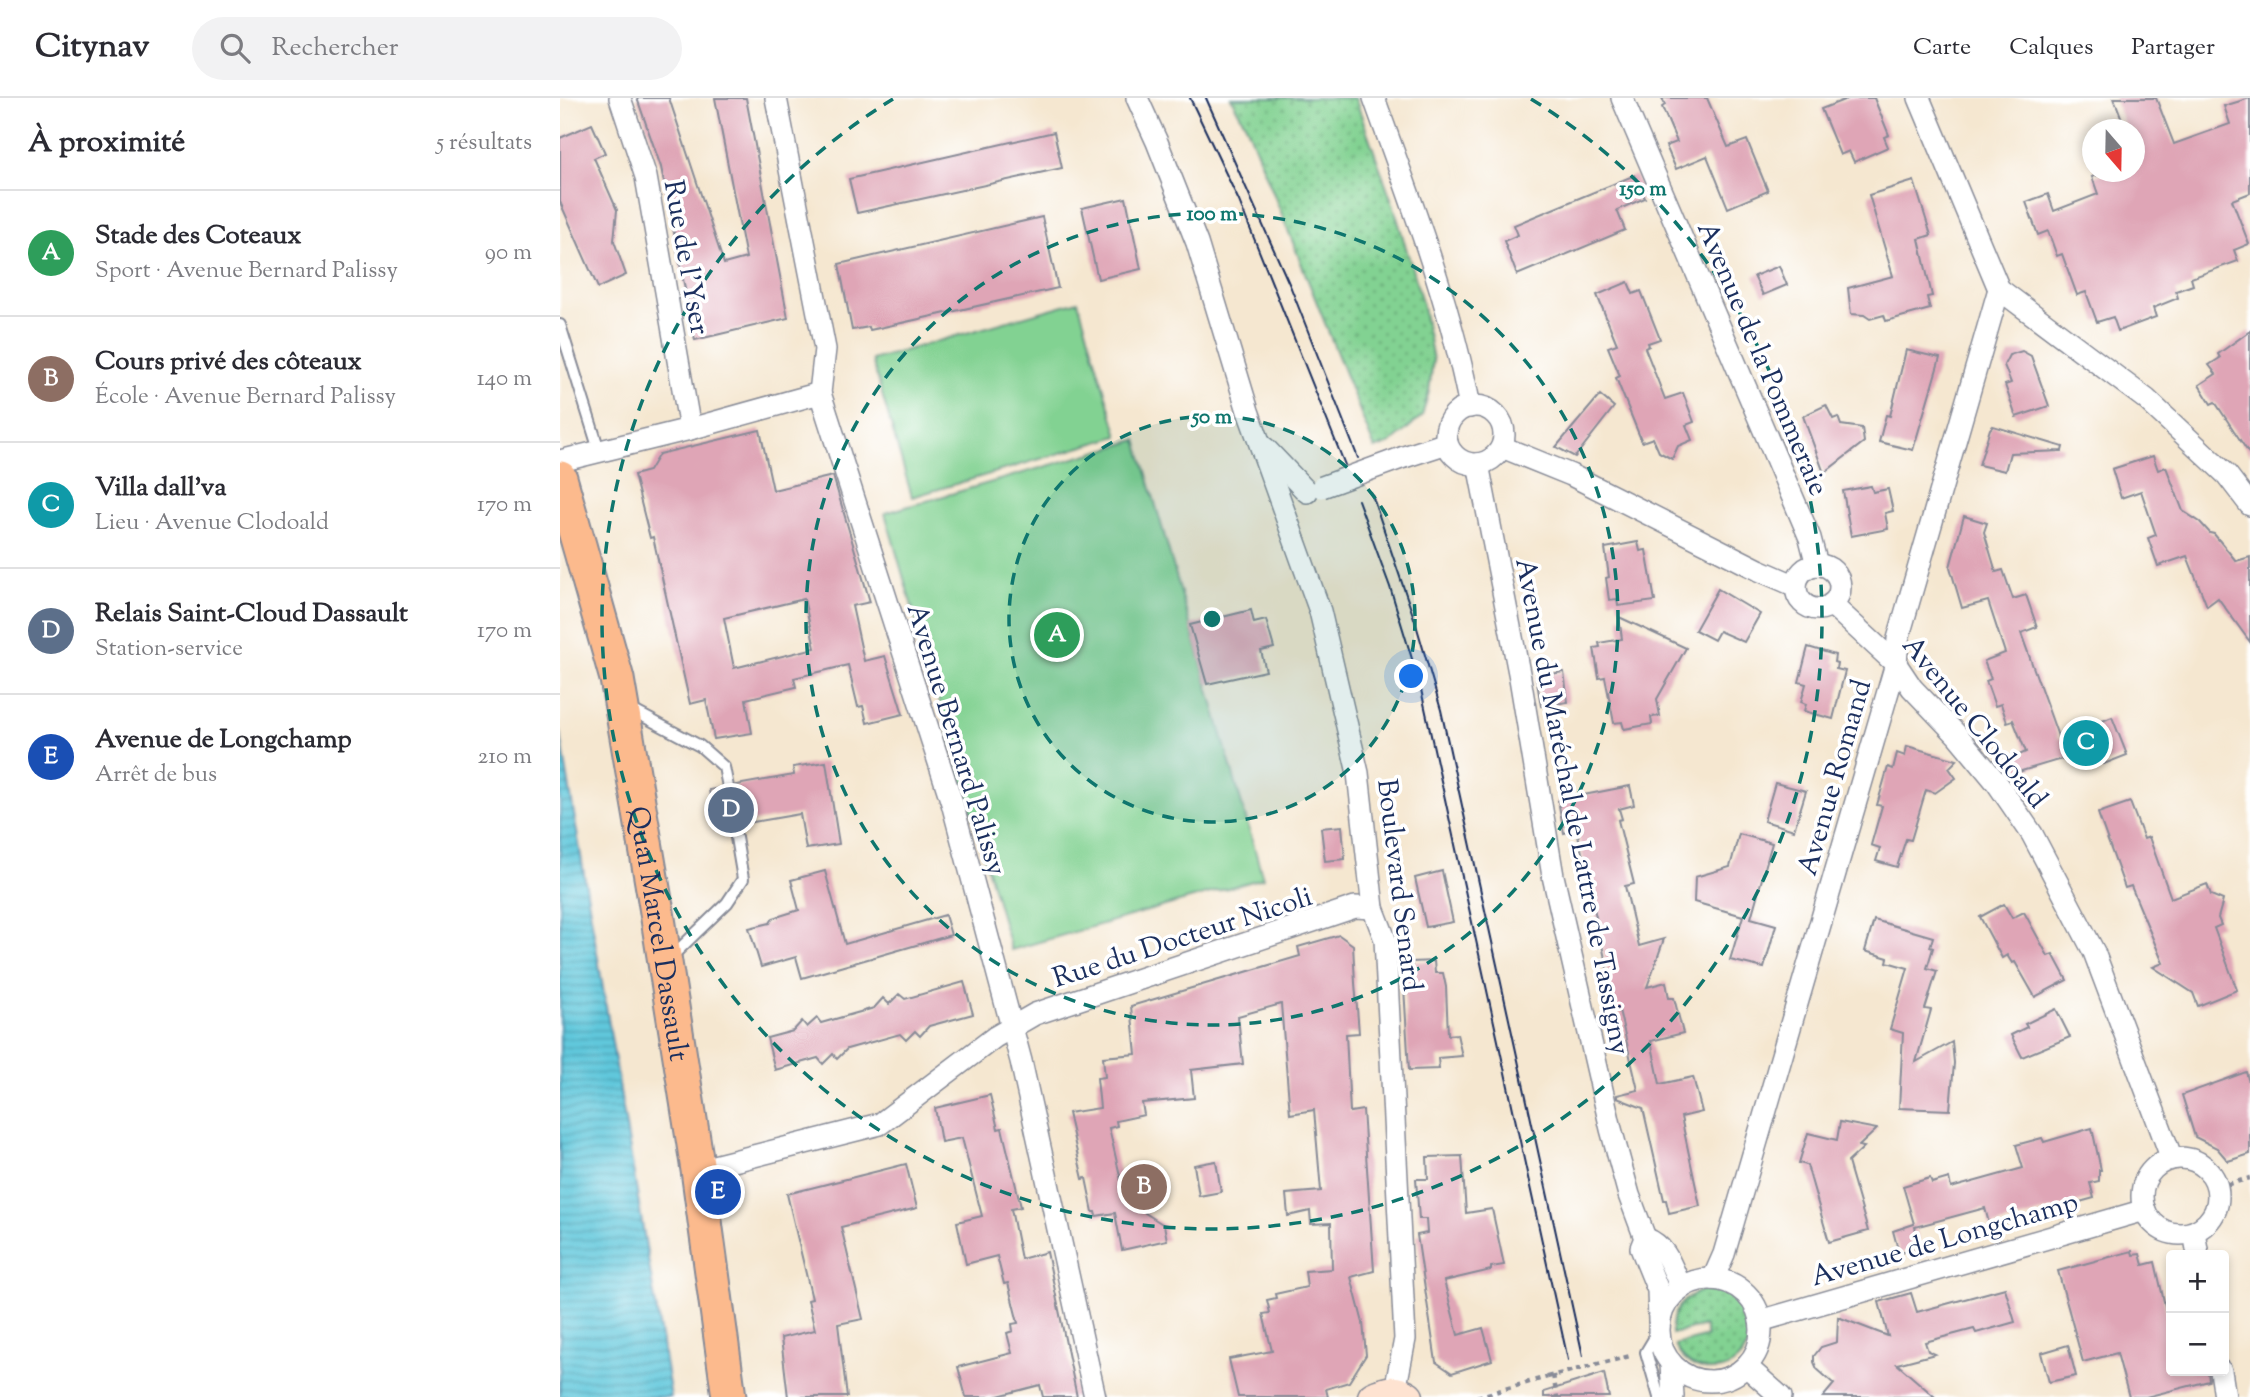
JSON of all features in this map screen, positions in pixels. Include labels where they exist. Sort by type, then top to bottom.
[{"type":"main road","name":"Quai Marcel Dassault","points":[[560,478],[617,679],[698,1170],[729,1397]]},
{"type":"street","name":"Rue de l'Yser","points":[[620,98],[646,177],[690,429]]},
{"type":"street","name":"Avenue Bernard Palissy","points":[[776,98],[825,349],[820,393],[952,803],[1012,1027],[1095,1397]]},
{"type":"street","name":"Boulevard Senard","points":[[1137,98],[1197,243],[1259,441],[1320,611],[1358,773],[1373,908],[1385,939],[1405,1339],[1392,1395]]},
{"type":"street","points":[[1374,98],[1431,261],[1465,378],[1470,407]]},
{"type":"street","name":"Avenue de la Pommeraie","points":[[1622,98],[1810,538],[1817,565]]},
{"type":"street","points":[[1919,98],[1999,289],[2146,399],[2227,475],[2250,505]]},
{"type":"street","name":"Avenue Romand","points":[[1713,1279],[1724,1254],[1896,664],[1898,639],[1999,289]]},
{"type":"street","points":[[560,461],[820,393]]},
{"type":"street","points":[[1470,407],[1479,407],[1495,414],[1504,430],[1502,447],[1493,459],[1478,464],[1459,459],[1447,443],[1447,428],[1451,420],[1456,414],[1470,407]]},
{"type":"street","name":"Boulevard Senard","points":[[1259,441],[1315,490]]},
{"type":"street","points":[[1281,501],[1447,443]]},
{"type":"street","points":[[1502,447],[1571,475],[1796,586]]},
{"type":"street","name":"Avenue du Maréchal de Lattre de Tassigny","points":[[1478,464],[1520,678],[1553,876],[1611,1129],[1629,1195],[1645,1238],[1641,1248],[1658,1290],[1659,1327]]},
{"type":"street","points":[[1817,565],[1832,570],[1839,583],[1838,596],[1831,604],[1818,609],[1801,601],[1796,586],[1805,569],[1817,565]]},
{"type":"street","name":"Avenue Clodoald","points":[[1831,604],[1896,664],[1912,688],[1958,736],[1997,783],[2032,834],[2094,952],[2172,1158]]},
{"type":"street","name":"Rue du Docteur Nicoli","points":[[698,1170],[880,1124],[995,1037],[1035,1014],[1355,907],[1373,908]]},
{"type":"street","points":[[2172,1158],[2188,1158],[2205,1167],[2218,1187],[2219,1200],[2213,1217],[2193,1232],[2168,1232],[2150,1219],[2144,1210],[2142,1198],[2145,1182],[2162,1162],[2172,1158]]},
{"type":"street","name":"Avenue de Longchamp","points":[[1760,1321],[2144,1210]]},
{"type":"street","points":[[2193,1232],[2197,1250]]},
{"type":"street","name":"Avenue du Maréchal de Lattre de Tassigny","points":[[1645,1238],[1657,1242],[1668,1258],[1681,1288]]},
{"type":"street","points":[[1713,1279],[1729,1283],[1744,1292],[1754,1305],[1760,1321],[1760,1338],[1755,1353],[1746,1366],[1717,1389],[1703,1381],[1685,1376],[1671,1364],[1662,1349],[1659,1327],[1667,1303],[1681,1288],[1696,1281],[1713,1279]]},
{"type":"street","points":[[1671,1364],[1673,1397]]},
{"type":"street","points":[[1746,1366],[1781,1397]]},
{"type":"street","points":[[2222,1376],[2225,1397]]},
{"type":"lane","points":[[560,325],[599,450]]},
{"type":"lane","points":[[621,705],[700,746],[724,767],[728,786]]},
{"type":"lane","points":[[665,962],[727,903],[743,879],[734,826]]},
{"type":"lane","points":[[1659,1327],[1646,1352],[1659,1397]]},
{"type":"path","points":[[2218,1187],[2250,1178]]},
{"type":"path","points":[[1477,1397],[1614,1360]]},
{"type":"path","points":[[1550,1376],[1557,1397]]},
{"type":"green space","points":[[1231,98],[1355,98],[1394,207],[1422,302],[1433,360],[1422,416],[1391,443],[1375,449],[1247,127]]},
{"type":"green space","points":[[1078,301],[1118,436],[912,497],[872,360]]},
{"type":"green space","points":[[1137,440],[1263,878],[1011,950],[885,513]]},
{"type":"green space","points":[[1703,1290],[1725,1293],[1740,1303],[1748,1317],[1750,1333],[1746,1348],[1737,1361],[1722,1369],[1694,1366],[1683,1357],[1675,1345],[1707,1336],[1704,1326],[1672,1334],[1673,1319],[1679,1307],[1689,1297]]},
{"type":"water","points":[[560,730],[671,1397],[560,1397]]},
{"type":"building","points":[[637,98],[669,98],[724,264],[746,258],[715,98],[746,98],[788,318],[695,340],[661,167]]},
{"type":"building","points":[[1662,98],[1707,98],[1728,147],[1747,140],[1768,191],[1728,208],[1707,156],[1676,169],[1666,146],[1677,142],[1662,107],[1665,105]]},
{"type":"building","points":[[1849,98],[1874,98],[1889,135],[1884,137],[1888,147],[1854,162],[1849,151],[1840,155],[1821,109]]},
{"type":"building","points":[[2114,98],[2156,98],[2174,144],[2230,124],[2224,106],[2250,98],[2250,193],[2232,200],[2249,244],[2234,250],[2238,261],[2191,278],[2193,285],[2176,291],[2178,298],[2153,308],[2156,317],[2118,331],[2113,317],[2097,322],[2086,292],[2077,295],[2062,254],[2057,256],[2048,231],[2038,235],[2026,202],[2048,194],[2054,211],[2098,194],[2094,182],[2145,182],[2145,119],[2122,119]]},
{"type":"building","points":[[592,124],[605,153],[594,158],[617,210],[614,241],[626,275],[598,288],[560,202],[560,138]]},
{"type":"building","points":[[1054,132],[1062,168],[857,213],[849,179]]},
{"type":"building","points":[[1635,175],[1645,198],[1617,210],[1625,230],[1517,275],[1504,241],[1518,235],[1514,225]]},
{"type":"building","points":[[1914,181],[1931,235],[1919,239],[1932,296],[1927,297],[1930,309],[1886,321],[1884,315],[1870,319],[1864,315],[1851,314],[1848,288],[1893,276],[1869,195]]},
{"type":"building","points":[[1126,198],[1141,269],[1098,279],[1082,208]]},
{"type":"building","points":[[1042,217],[1058,288],[870,330],[869,327],[852,330],[839,264]]},
{"type":"building","points":[[1779,266],[1787,285],[1763,295],[1754,276]]},
{"type":"building","points":[[1628,282],[1633,294],[1641,291],[1660,339],[1648,343],[1649,346],[1645,348],[1665,399],[1683,393],[1694,422],[1686,425],[1692,440],[1678,446],[1672,459],[1659,452],[1653,438],[1642,442],[1616,378],[1620,376],[1608,347],[1617,344],[1597,295]]},
{"type":"building","points":[[2250,331],[2250,455],[2215,402],[2211,404],[2199,385],[2216,374],[2209,365],[2220,358],[2218,354]]},
{"type":"building","points":[[1906,350],[1940,358],[1913,450],[1879,442],[1886,415],[1890,416]]},
{"type":"building","points":[[2022,351],[2031,356],[2049,406],[2016,417],[2005,385],[2011,383],[2004,365],[2009,355]]},
{"type":"building","points":[[1600,395],[1614,407],[1575,457],[1556,447]]},
{"type":"building","points":[[1826,405],[1833,419],[1838,417],[1841,425],[1862,428],[1864,442],[1824,473],[1803,416]]},
{"type":"building","points":[[1993,426],[2063,447],[2062,451],[2010,453],[2005,471],[1979,465]]},
{"type":"building","points":[[760,430],[773,490],[833,476],[870,602],[852,606],[864,661],[885,656],[903,714],[867,723],[863,706],[858,707],[848,665],[794,678],[796,687],[746,699],[752,733],[714,739],[706,700],[690,704],[653,537],[650,538],[634,475],[649,471],[659,454]],"holes":[[[804,599],[815,648],[734,668],[724,618]]]},
{"type":"building","points":[[2153,456],[2158,470],[2166,467],[2183,511],[2214,534],[2236,561],[2250,557],[2250,642],[2218,598],[2207,606],[2187,556],[2158,566],[2148,538],[2156,535],[2141,491],[2121,498],[2112,469]]},
{"type":"building","points":[[1871,486],[1873,492],[1888,489],[1893,511],[1885,513],[1888,529],[1851,536],[1843,491]]},
{"type":"building","points":[[1964,516],[1987,523],[1984,532],[1996,572],[2003,570],[2013,599],[2026,595],[2037,627],[2021,633],[2059,739],[2112,717],[2127,755],[2104,764],[2098,748],[2015,773],[2010,759],[2026,752],[2013,720],[2007,722],[2001,704],[1995,706],[1986,681],[1991,679],[1984,661],[2005,653],[1988,601],[1962,608],[1950,567]]},
{"type":"building","points":[[1638,542],[1640,551],[1646,550],[1655,601],[1618,606],[1617,599],[1609,600],[1605,548]]},
{"type":"building","points":[[1718,589],[1760,614],[1744,642],[1719,631],[1714,640],[1695,630]]},
{"type":"building","points":[[1251,610],[1254,623],[1266,620],[1274,648],[1261,651],[1266,671],[1207,684],[1190,625]]},
{"type":"building","points":[[1619,617],[1686,648],[1657,699],[1660,716],[1651,717],[1652,724],[1624,729],[1622,722],[1614,723],[1605,677],[1599,678],[1594,648],[1600,647],[1599,643],[1622,639]]},
{"type":"building","points":[[1808,647],[1835,655],[1836,669],[1845,671],[1833,719],[1804,711],[1806,704],[1801,702],[1806,684],[1799,682]]},
{"type":"building","points":[[1564,672],[1568,702],[1541,706],[1536,676]]},
{"type":"building","points":[[1907,746],[1957,760],[1949,768],[1956,778],[1935,793],[1926,790],[1911,840],[1906,839],[1897,867],[1876,861],[1880,848],[1871,845],[1882,806],[1877,805],[1888,767],[1893,769],[1897,753],[1905,756]]},
{"type":"building","points":[[826,762],[839,844],[806,849],[800,814],[742,824],[732,818],[726,827],[716,829],[709,790],[720,788],[725,794],[730,794],[736,785],[794,775],[793,767]]},
{"type":"building","points":[[1775,783],[1806,791],[1794,830],[1764,821]]},
{"type":"building","points":[[1630,786],[1634,805],[1619,809],[1622,819],[1618,820],[1634,884],[1625,886],[1639,946],[1664,939],[1647,987],[1666,982],[1669,998],[1674,998],[1683,1033],[1651,1041],[1660,1084],[1693,1077],[1702,1112],[1681,1117],[1700,1206],[1669,1213],[1643,1108],[1617,1098],[1617,1095],[1638,1090],[1619,1010],[1608,1013],[1601,979],[1609,977],[1577,830],[1564,833],[1558,800]]},
{"type":"building","points":[[2130,802],[2144,839],[2149,837],[2171,898],[2207,884],[2211,895],[2223,900],[2218,918],[2221,925],[2214,928],[2237,990],[2198,1006],[2193,993],[2153,967],[2163,963],[2131,886],[2125,888],[2098,813]]},
{"type":"building","points":[[1342,826],[1345,859],[1325,861],[1321,828]]},
{"type":"building","points":[[1739,834],[1772,843],[1751,918],[1776,925],[1764,968],[1730,960],[1743,916],[1694,902],[1695,877],[1730,867]]},
{"type":"building","points":[[825,871],[845,944],[945,915],[951,935],[802,978],[796,957],[761,967],[749,928],[770,923],[773,918],[799,910],[791,880]]},
{"type":"building","points":[[1442,871],[1453,922],[1426,927],[1415,878]]},
{"type":"building","points":[[2004,904],[2012,918],[2024,912],[2048,956],[2053,954],[2067,980],[2035,997],[2015,962],[2012,963],[2007,955],[2002,958],[1980,917]]},
{"type":"building","points":[[1874,920],[1933,937],[1927,968],[1937,971],[1925,1009],[1931,1010],[1916,1062],[1952,1042],[1954,1063],[1950,1110],[1899,1108],[1903,1033],[1890,1029],[1908,968],[1887,962],[1888,958],[1865,951]]},
{"type":"building","points":[[1339,935],[1353,945],[1359,1033],[1346,1034],[1350,1112],[1363,1110],[1374,1271],[1351,1277],[1363,1323],[1366,1355],[1349,1382],[1326,1389],[1328,1397],[1238,1397],[1229,1359],[1272,1351],[1263,1314],[1270,1313],[1267,1300],[1276,1298],[1275,1294],[1307,1287],[1305,1271],[1332,1269],[1331,1223],[1311,1224],[1310,1211],[1288,1216],[1286,1194],[1321,1191],[1314,1110],[1290,1114],[1281,1004],[1238,1016],[1243,1064],[1191,1070],[1194,1098],[1142,1103],[1144,1115],[1116,1121],[1117,1126],[1109,1128],[1121,1180],[1137,1177],[1145,1213],[1164,1225],[1167,1240],[1122,1250],[1115,1213],[1096,1216],[1093,1212],[1068,1113],[1100,1108],[1097,1078],[1105,1077],[1103,1057],[1136,1054],[1131,1006],[1300,956],[1298,947]]},
{"type":"building","points":[[1434,961],[1435,973],[1443,973],[1446,987],[1448,1035],[1457,1034],[1462,1056],[1438,1058],[1439,1069],[1409,1070],[1403,970],[1412,970],[1411,962]]},
{"type":"building","points":[[964,982],[973,1014],[929,1026],[920,1036],[915,1031],[906,1040],[900,1034],[847,1049],[837,1059],[833,1054],[823,1064],[818,1058],[775,1070],[767,1038],[793,1031],[802,1021],[807,1027],[817,1018],[821,1023],[874,1008],[883,998],[889,1004],[899,994],[905,999]]},
{"type":"building","points":[[2056,1009],[2070,1037],[2022,1057],[2011,1035],[2027,1027],[2025,1024]]},
{"type":"building","points":[[2246,1072],[2250,1086],[2250,1154],[2228,1161],[2217,1148],[2195,1137],[2182,1095]]},
{"type":"building","points":[[990,1095],[998,1129],[1002,1128],[1021,1207],[1011,1209],[1021,1259],[1047,1252],[1077,1397],[1043,1397],[1040,1385],[994,1397],[966,1397],[958,1367],[1012,1353],[1007,1333],[1013,1331],[1012,1324],[1018,1323],[1008,1283],[1004,1284],[997,1256],[966,1264],[957,1222],[982,1216],[962,1138],[941,1142],[935,1108]]},
{"type":"building","points":[[1840,1122],[1877,1129],[1859,1146],[1864,1147],[1848,1162],[1868,1231],[1829,1242],[1807,1165],[1799,1163],[1808,1133],[1837,1140]]},
{"type":"building","points":[[2092,1128],[2101,1170],[2099,1181],[2090,1183],[2094,1198],[1990,1227],[1985,1208],[1915,1227],[1921,1248],[1899,1253],[1893,1231],[1914,1224],[1903,1186],[1930,1178],[1932,1183],[1949,1178],[1951,1188],[2023,1168],[2016,1145],[2042,1138],[2044,1142]]},
{"type":"building","points":[[1462,1156],[1466,1213],[1492,1209],[1504,1265],[1444,1281],[1458,1335],[1483,1328],[1492,1360],[1452,1373],[1436,1362],[1417,1235],[1427,1233],[1426,1219],[1419,1219],[1416,1179],[1428,1179],[1427,1157]]},
{"type":"building","points":[[1216,1161],[1221,1192],[1199,1196],[1194,1165]]},
{"type":"building","points":[[906,1164],[917,1208],[841,1227],[863,1319],[838,1324],[847,1397],[788,1397],[781,1338],[815,1330],[808,1300],[812,1299],[787,1194]]},
{"type":"building","points":[[2132,1251],[2133,1255],[2140,1254],[2143,1265],[2155,1262],[2166,1310],[2166,1376],[2208,1376],[2209,1381],[2146,1397],[2129,1397],[2117,1353],[2083,1362],[2058,1271]]},
{"type":"building","points":[[2005,1288],[2015,1322],[1976,1333],[1974,1329],[1925,1342],[1928,1351],[1935,1354],[1897,1364],[1935,1397],[1823,1397],[1834,1384],[1817,1369],[1814,1356],[1821,1347],[1837,1342],[1838,1317],[1888,1336],[1879,1302],[1911,1293],[1917,1312]]},
{"type":"building","points":[[2068,1345],[2076,1376],[2049,1382],[2041,1353]]},
{"type":"building","points":[[1604,1373],[1609,1397],[1544,1397],[1544,1392]]},
{"type":"tram line","points":[[1190,98],[1239,201],[1345,465]]},
{"type":"tram line","points":[[1206,98],[1291,288],[1358,458]]},
{"type":"tram line","points":[[1371,492],[1415,621],[1441,710],[1583,1356]]},
{"type":"tram line","points":[[1358,500],[1390,587],[1420,685],[1568,1360]]},
{"type":"place","name":"Stade des Coteaux","points":[[1057,635]]},
{"type":"place","name":"Villa dall’va","points":[[2086,743]]},
{"type":"place","name":"Relais Saint-Cloud Dassault","points":[[731,810]]},
{"type":"place","name":"Cours privé des côteaux","points":[[1144,1187]]},
{"type":"place","name":"Avenue de Longchamp","points":[[718,1192]]}]
